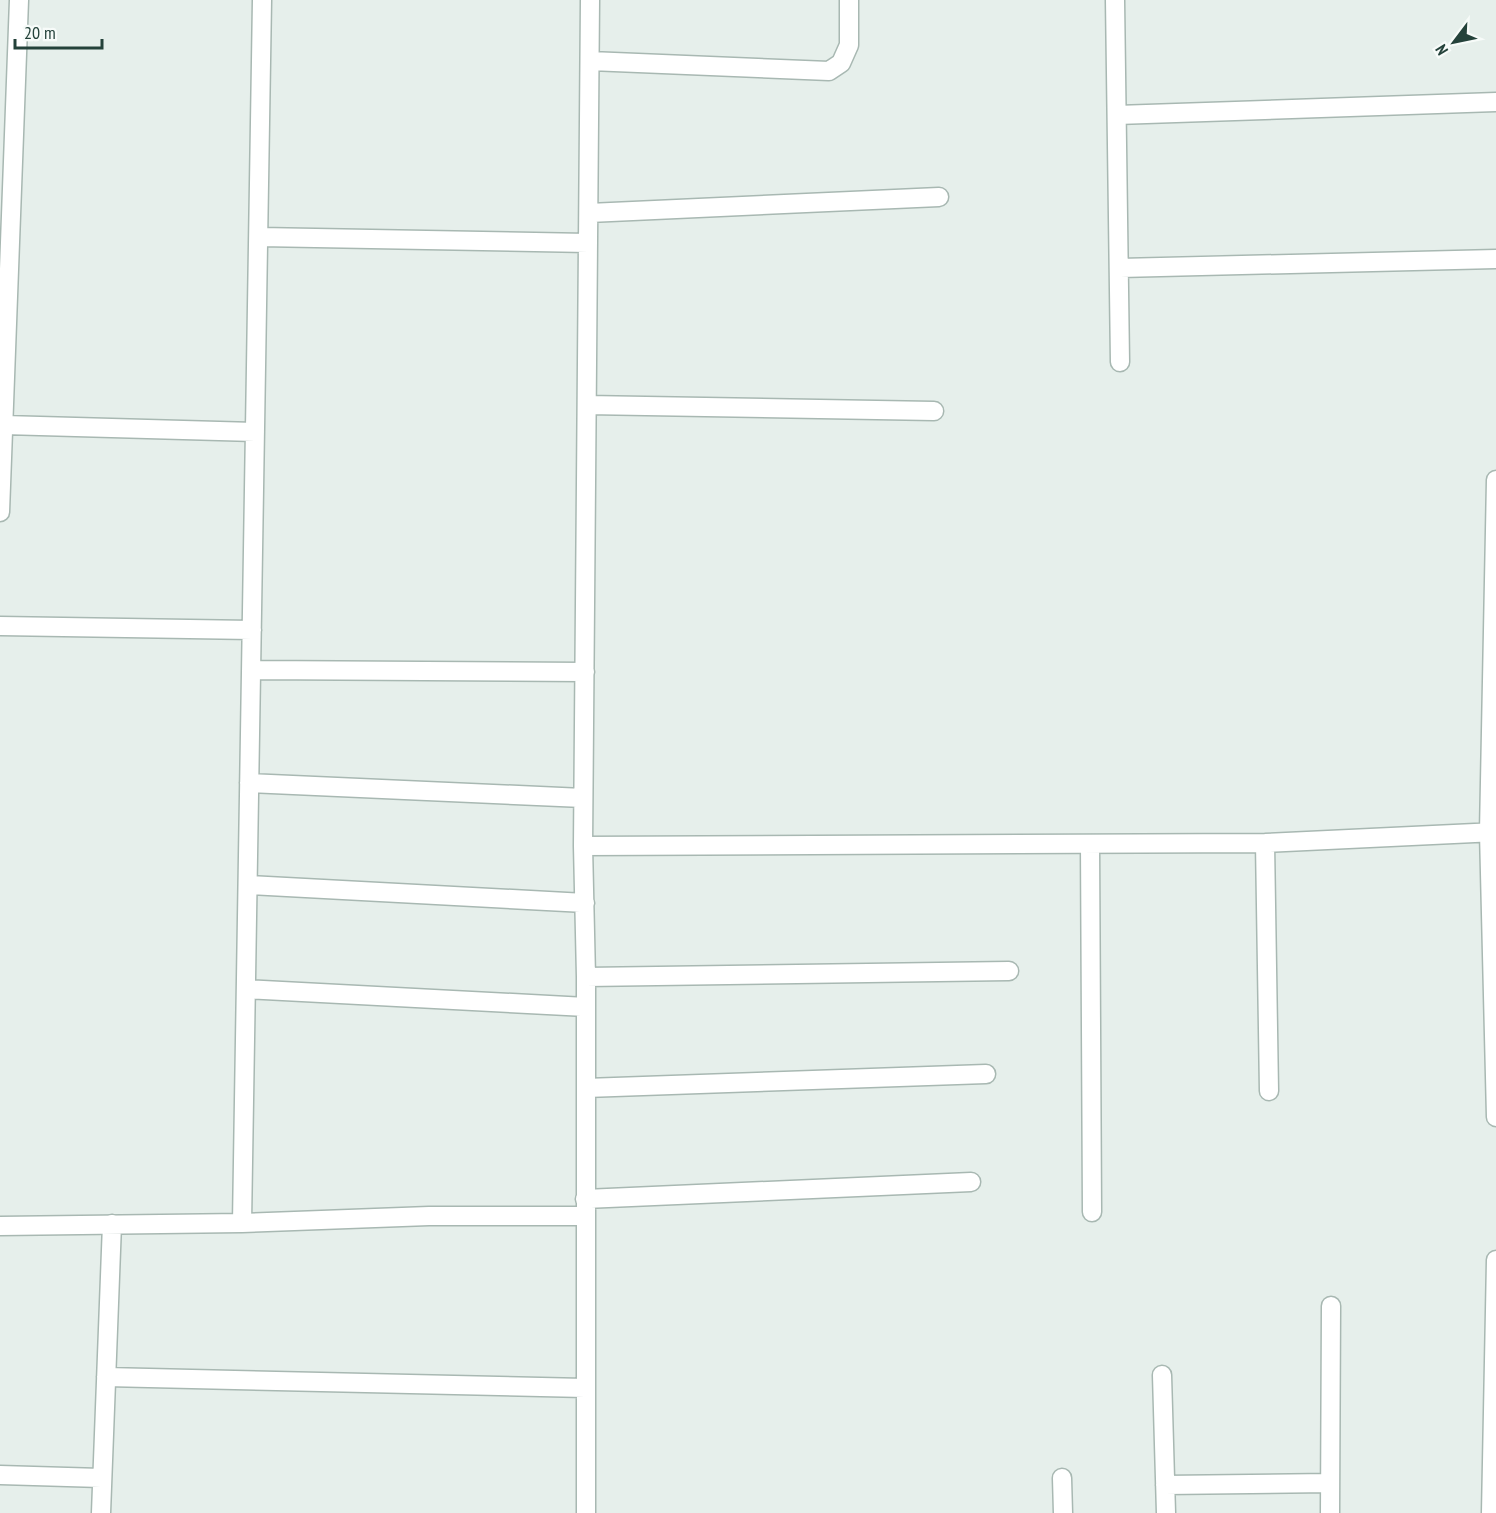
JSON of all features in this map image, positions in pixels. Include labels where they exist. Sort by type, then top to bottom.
[{"type":"street","points":[[0,512],[19,0]]},
{"type":"street","points":[[242,1222],[260,237],[262,0]]},
{"type":"street","points":[[586,1513],[586,977],[583,798],[590,0]]},
{"type":"street","points":[[590,61],[829,71],[841,63],[849,45],[849,0]]},
{"type":"street","points":[[1115,0],[1120,362]]},
{"type":"street","points":[[1116,115],[1496,102]]},
{"type":"street","points":[[589,213],[939,197]]},
{"type":"street","points":[[260,237],[588,243]]},
{"type":"street","points":[[1120,268],[1496,259]]},
{"type":"street","points":[[587,405],[934,411]]},
{"type":"street","points":[[2,437],[255,432]]},
{"type":"street","points":[[1496,480],[1493,832],[1496,1117]]},
{"type":"street","points":[[0,626],[252,630]]},
{"type":"street","points":[[251,670],[585,672]]},
{"type":"street","points":[[249,783],[583,798]]},
{"type":"street","points":[[583,846],[1265,843],[1493,832]]},
{"type":"street","points":[[1265,843],[1269,1092]]},
{"type":"street","points":[[1090,844],[1092,1212]]},
{"type":"street","points":[[248,885],[585,903]]},
{"type":"street","points":[[586,977],[1009,971]]},
{"type":"street","points":[[246,989],[586,1007]]},
{"type":"street","points":[[586,1088],[986,1074]]},
{"type":"street","points":[[0,1226],[429,1216],[971,1182]]},
{"type":"street","points":[[101,1513],[112,1224]]},
{"type":"street","points":[[1491,1513],[1496,1260]]},
{"type":"street","points":[[1330,1513],[1331,1306]]},
{"type":"street","points":[[1162,1375],[1166,1513]]},
{"type":"street","points":[[106,1377],[585,1388]]},
{"type":"street","points":[[0,1475],[102,1478]]},
{"type":"street","points":[[1062,1478],[1063,1513]]},
{"type":"street","points":[[1165,1485],[1330,1483]]}]
